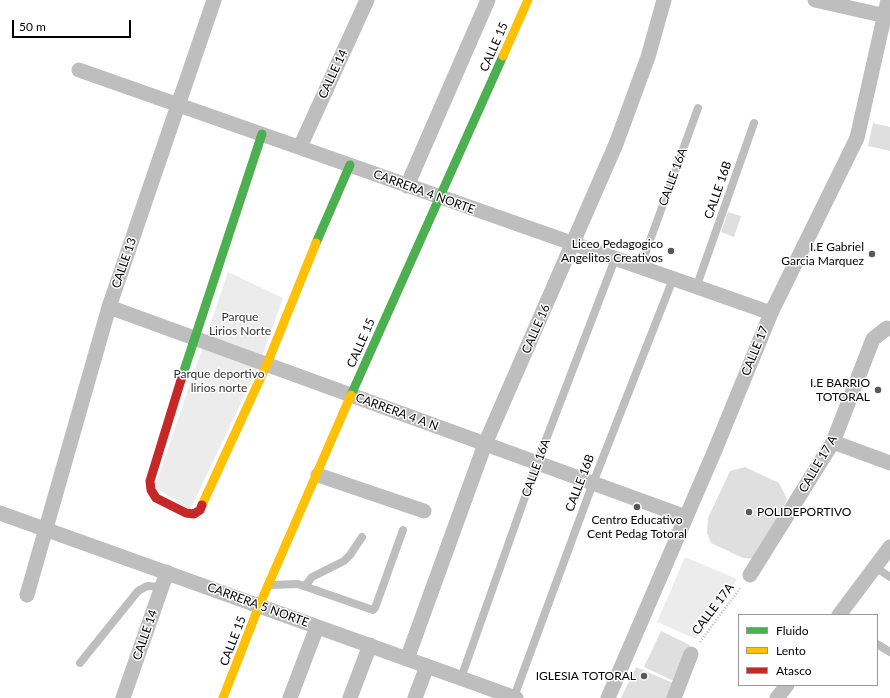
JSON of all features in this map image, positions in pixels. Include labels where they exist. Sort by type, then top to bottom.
[{"type":"street","name":"CALLE 13","points":[[27,595],[109,307],[214,0]]},
{"type":"street","name":"CALLE 14","points":[[300,147],[367,0]]},
{"type":"street","points":[[407,186],[488,0]]},
{"type":"street","name":"CALLE 15","points":[[223,698],[259,606],[318,475],[351,395],[528,0]]},
{"type":"street","name":"CALLE 16","points":[[407,659],[486,444],[616,144],[648,57],[664,0]]},
{"type":"street","points":[[815,0],[887,16]]},
{"type":"street","name":"CALLE 17","points":[[608,698],[715,450],[770,313],[857,138],[887,16],[888,0]]},
{"type":"street","name":"CARRERA 4 NORTE","points":[[79,70],[179,104],[573,245],[770,313]]},
{"type":"street","points":[[262,134],[194,337],[150,481],[151,490],[156,498],[186,513],[194,514],[200,510],[267,364],[300,280],[350,165]]},
{"type":"street","name":"CARRERA 4 A N","points":[[109,307],[686,517]]},
{"type":"street","name":"CALLE 17 A","points":[[750,575],[833,442],[873,339],[888,329]]},
{"type":"street","points":[[833,442],[890,463]]},
{"type":"street","points":[[318,475],[424,510]]},
{"type":"street","name":"CARRERA 5 NORTE","points":[[0,513],[461,678],[475,691],[515,698]]},
{"type":"street","points":[[841,614],[890,548]]},
{"type":"street","name":"CALLE 14","points":[[124,698],[167,572]]},
{"type":"street","points":[[290,698],[317,627]]},
{"type":"street","points":[[350,698],[370,646]]},
{"type":"street","points":[[674,698],[691,654]]},
{"type":"street","points":[[414,698],[427,666]]},
{"type":"street","points":[[777,698],[786,686]]},
{"type":"lane","name":"CALLE 16A","points":[[640,268],[698,108]]},
{"type":"lane","name":"CALLE 16B","points":[[696,288],[754,123]]},
{"type":"lane","name":"CALLE 16A","points":[[461,678],[537,463],[615,259]]},
{"type":"lane","name":"CALLE 16B","points":[[515,698],[593,483],[673,279]]},
{"type":"lane","points":[[268,585],[281,584],[305,586],[373,610],[403,530]]},
{"type":"lane","points":[[305,586],[312,577],[344,561],[362,537]]},
{"type":"lane","points":[[875,567],[890,577]]},
{"type":"lane","points":[[80,664],[138,591],[147,586],[162,587]]},
{"type":"lane","points":[[878,645],[890,652]]},
{"type":"path","name":"CALLE 17A","points":[[691,654],[750,575]]},
{"type":"green space","name":"Parque deportivo lirios norte","points":[[228,272],[283,298],[259,365],[190,510],[155,487]]},
{"type":"green space","points":[[685,557],[737,579],[696,639],[657,622]]},
{"type":"building","points":[[873,123],[890,127],[890,151],[868,146]]},
{"type":"building","points":[[728,212],[741,216],[734,237],[721,232]]},
{"type":"building","points":[[745,467],[779,483],[787,499],[762,553],[755,559],[743,558],[711,543],[707,533],[708,518],[730,471]]},
{"type":"building","points":[[661,631],[690,645],[674,681],[644,667]]},
{"type":"building","name":"IGLESIA TOTORAL","points":[[636,667],[675,684],[669,698],[621,698]]},
{"type":"traffic: fast","points":[[351,395],[503,56]]},
{"type":"traffic: fast","points":[[181,380],[262,134]]},
{"type":"traffic: fast","points":[[316,243],[350,165]]},
{"type":"traffic: slow","points":[[503,56],[528,0]]},
{"type":"traffic: slow","points":[[202,505],[267,364],[316,243]]},
{"type":"traffic: slow","points":[[223,698],[259,606],[351,395]]},
{"type":"traffic: jam","points":[[181,380],[150,481],[151,490],[156,498],[186,513],[194,514],[200,510],[202,505]]},
{"type":"place","name":"Liceo Pedagogico Angelitos Creativos","points":[[671,251]]},
{"type":"place","name":"I.E Gabriel Garcia Marquez","points":[[872,254]]},
{"type":"place","name":"I.E BARRIO TOTORAL","points":[[878,390]]},
{"type":"place","name":"Centro Educativo Cent Pedag Totoral","points":[[637,507]]},
{"type":"place","name":"POLIDEPORTIVO","points":[[749,512]]},
{"type":"place","name":"IGLESIA TOTORAL","points":[[644,676]]},
{"type":"park label","name":"Parque Lirios Norte","points":[[240,324]]}]
